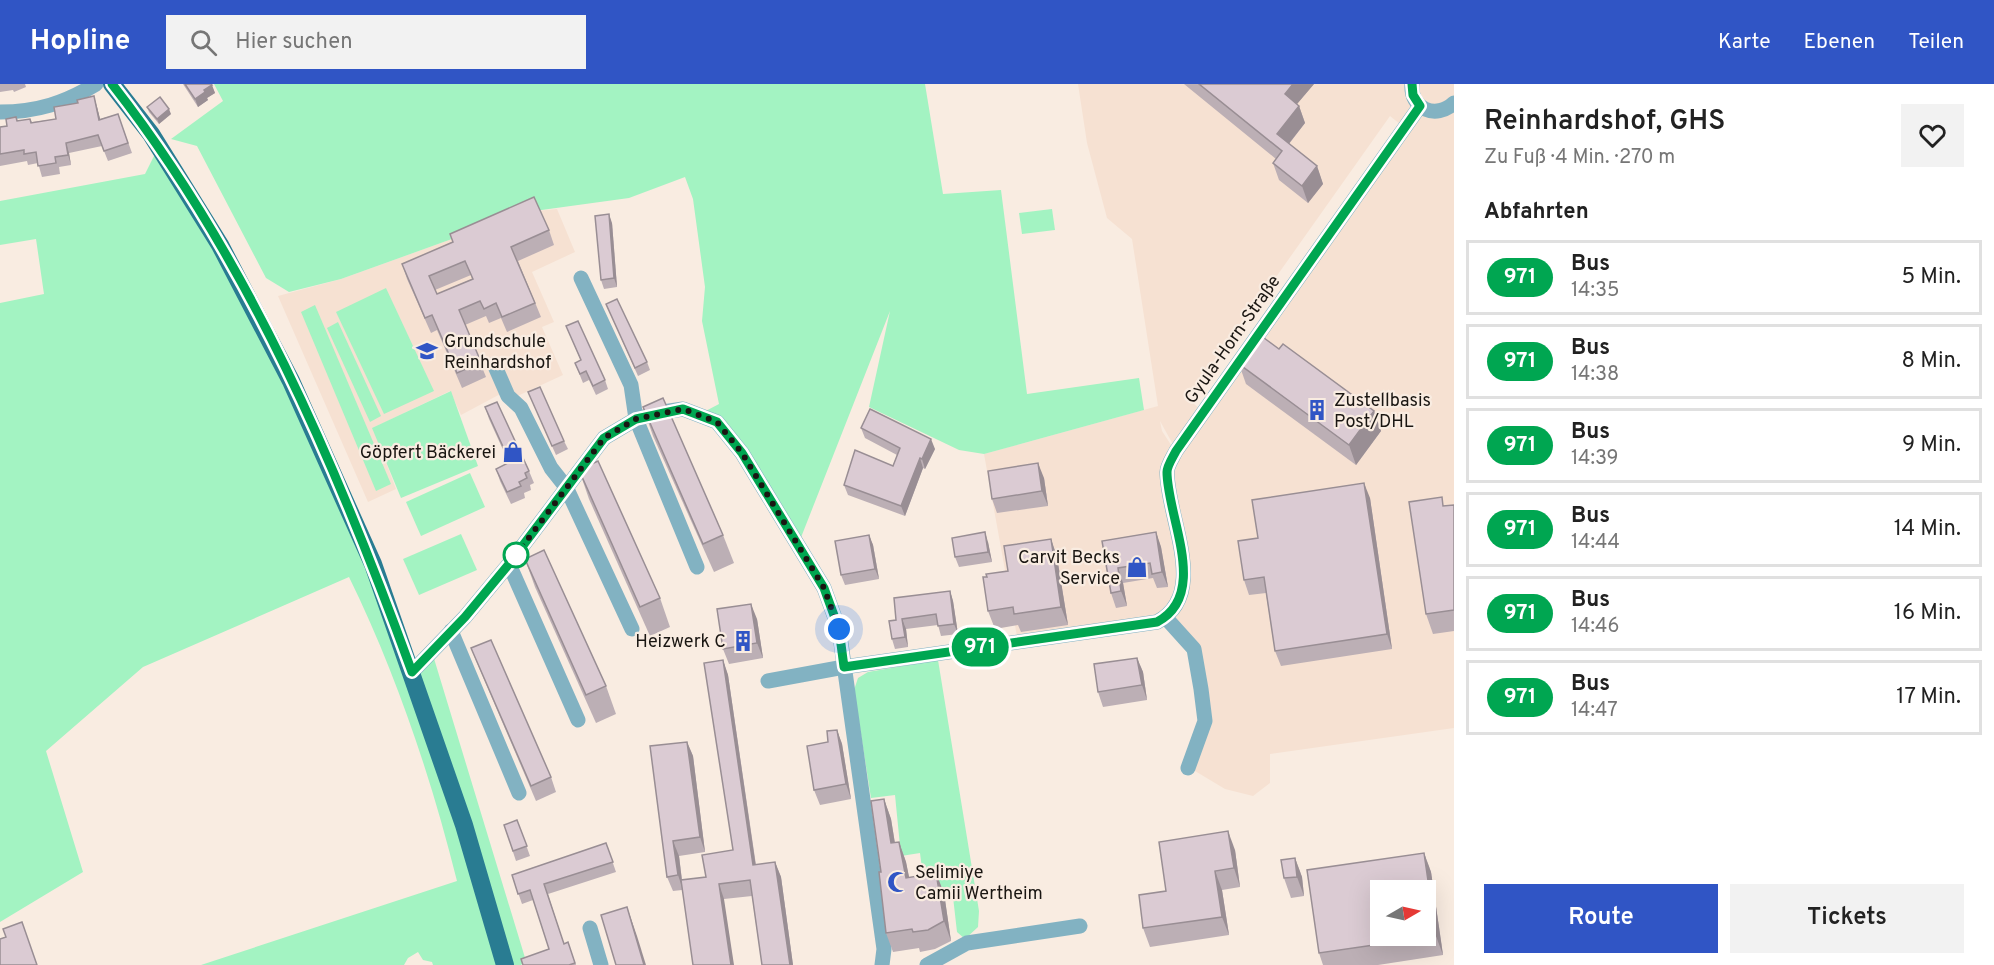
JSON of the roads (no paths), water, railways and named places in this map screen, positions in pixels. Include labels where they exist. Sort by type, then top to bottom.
[{"type":"main road","points":[[112,84],[151,134],[180,178],[251,305],[291,381],[373,564],[464,825],[505,965]]},
{"type":"street","points":[[0,112],[27,112],[54,106],[96,84]]},
{"type":"street","points":[[1412,84],[1413,95],[1420,106],[1436,112],[1444,111],[1454,103]]},
{"type":"street","name":"Gyula-Horn-Straße","points":[[1166,618],[1181,597],[1184,573],[1167,470],[1176,451],[1420,106]]},
{"type":"street","points":[[581,278],[631,385],[636,419],[697,567]]},
{"type":"street","points":[[494,364],[508,396],[521,408],[551,468],[566,487],[632,629]]},
{"type":"street","points":[[412,672],[509,564],[604,438],[636,419],[683,409],[717,422],[742,453],[824,588],[839,629],[884,950],[882,965]]},
{"type":"street","points":[[509,564],[578,720]]},
{"type":"street","points":[[768,681],[844,667],[1157,622],[1166,618],[1194,649],[1201,688],[1205,721],[1188,768]]},
{"type":"street","points":[[451,631],[519,793]]},
{"type":"street","points":[[927,965],[967,943],[1080,926]]},
{"type":"street","points":[[590,928],[601,965]]},
{"type":"place","name":"Grundschule Reinhardshof","points":[[427,351]]},
{"type":"place","name":"Zustellbasis Post/DHL","points":[[1317,410]]},
{"type":"place","name":"Göpfert Bäckerei","points":[[513,452]]},
{"type":"place","name":"Carvit Becks Service","points":[[1137,567]]},
{"type":"place","name":"Heizwerk C","points":[[743,641]]},
{"type":"place","name":"Selimiye Camii Wertheim","points":[[898,882]]}]
